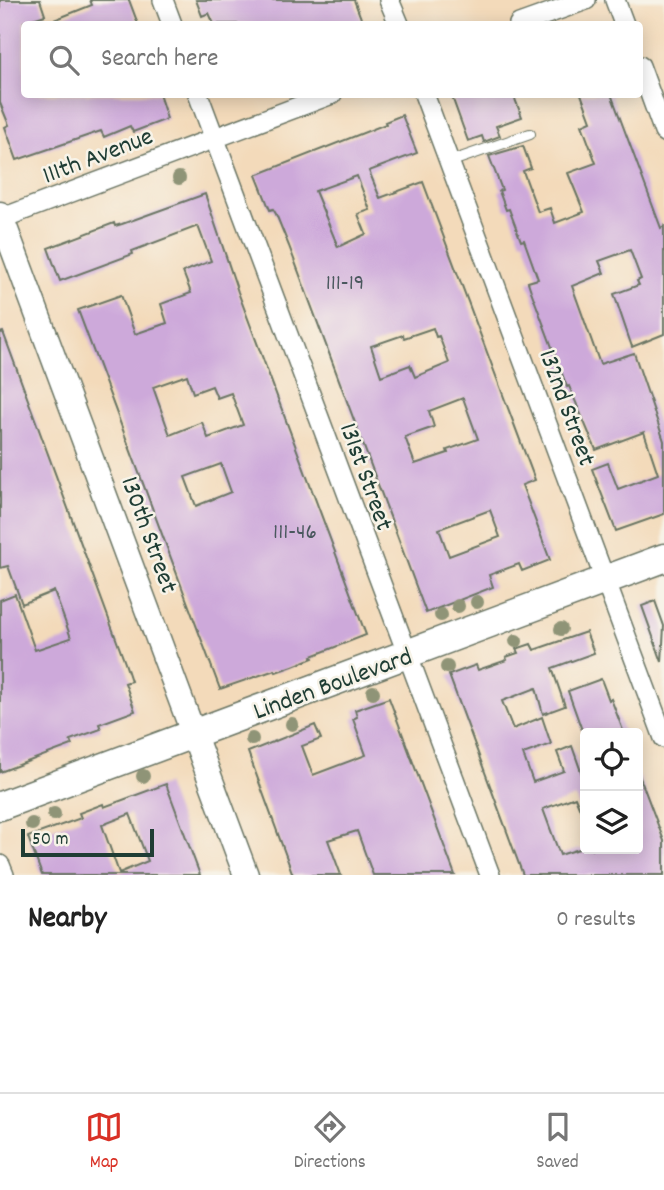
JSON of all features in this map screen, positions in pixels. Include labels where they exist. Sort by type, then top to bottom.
[{"type":"main road","name":"Linden Boulevard","points":[[0,806],[664,558]]},
{"type":"street","points":[[163,0],[171,21]]},
{"type":"street","points":[[389,0],[398,21]]},
{"type":"street","points":[[527,21],[586,0]]},
{"type":"street","points":[[615,0],[623,21]]},
{"type":"street","points":[[643,77],[664,132]]},
{"type":"street","name":"131st Street","points":[[199,98],[489,875]]},
{"type":"street","name":"111th Avenue","points":[[1,217],[320,98]]},
{"type":"street","name":"132nd Street","points":[[426,98],[664,738]]},
{"type":"street","name":"130th Street","points":[[1,217],[246,875]]},
{"type":"street","points":[[0,865],[4,875]]},
{"type":"lane","points":[[450,162],[530,134]]},
{"type":"building","points":[[0,0],[40,0],[45,15],[21,21],[21,98],[160,98],[167,119],[133,132],[130,126],[104,137],[101,131],[17,160],[5,127],[9,125],[0,103]]},
{"type":"building","points":[[90,0],[129,0],[137,21],[52,21],[92,5]]},
{"type":"building","points":[[196,0],[354,0],[362,21],[213,21],[209,13],[202,16]]},
{"type":"building","points":[[452,98],[515,98],[522,117],[496,126],[500,136],[484,142],[482,136],[468,141]]},
{"type":"building","points":[[582,98],[612,98],[661,228],[664,226],[664,334],[632,347],[614,294],[639,285],[637,281],[641,279],[630,250],[599,261],[604,273],[572,286],[600,364],[634,353],[664,441],[664,514],[616,531],[592,469],[608,463],[618,489],[658,474],[644,432],[596,450],[569,386],[567,387],[531,291],[528,282],[538,279],[524,240],[521,241],[509,209],[506,210],[499,191],[502,190],[489,156],[523,146],[531,168],[523,171],[538,212],[550,208],[555,223],[584,212],[568,173],[596,163],[582,125],[591,121]]},
{"type":"building","points":[[402,115],[417,153],[369,171],[380,198],[423,182],[535,480],[522,485],[550,560],[522,571],[519,564],[489,575],[493,587],[426,613],[289,246],[256,175],[386,124],[385,122]],"holes":[[[357,176],[370,210],[358,214],[366,234],[338,247],[315,191]],[[433,328],[436,337],[439,336],[449,363],[415,377],[410,365],[381,376],[371,346],[403,335],[404,338]],[[463,398],[478,439],[415,464],[405,437],[434,427],[429,411]],[[490,510],[500,537],[449,556],[439,529]]]},
{"type":"building","points":[[205,194],[238,292],[366,635],[293,666],[220,689],[78,310],[121,295],[135,334],[167,323],[161,304],[191,293],[183,272],[211,261],[198,226],[60,281],[48,248],[114,223],[115,226]],"holes":[[[187,375],[193,393],[212,386],[217,398],[231,393],[243,425],[208,438],[202,422],[170,435],[153,387]],[[221,464],[231,492],[196,506],[185,477]]]},
{"type":"building","points":[[3,332],[125,663],[131,681],[125,683],[135,711],[99,724],[101,729],[70,740],[72,745],[0,772],[0,600],[15,594],[35,650],[71,638],[54,591],[22,604],[8,566],[0,568],[0,333]]},
{"type":"building","points":[[655,601],[664,626],[662,662],[642,606]]},
{"type":"building","points":[[586,632],[594,653],[552,668],[565,706],[543,714],[536,688],[502,701],[513,729],[542,717],[551,744],[523,754],[533,782],[564,771],[557,752],[572,746],[580,769],[580,809],[575,797],[543,809],[560,855],[579,849],[580,854],[643,854],[643,786],[664,841],[664,875],[523,875],[449,675],[476,665],[478,670],[507,660],[506,657],[518,653],[516,649],[531,644],[534,650]]},
{"type":"building","points":[[601,679],[622,728],[581,728],[568,691]]},
{"type":"building","points":[[389,698],[455,875],[373,875],[357,831],[328,840],[341,875],[293,875],[248,752],[315,725],[321,739],[302,746],[313,775],[366,755],[353,719],[357,717],[355,710]]},
{"type":"building","points":[[166,784],[200,875],[42,875],[28,837],[81,818],[79,813],[103,804],[104,807]],"holes":[[[130,814],[148,861],[119,873],[102,825]]]}]
